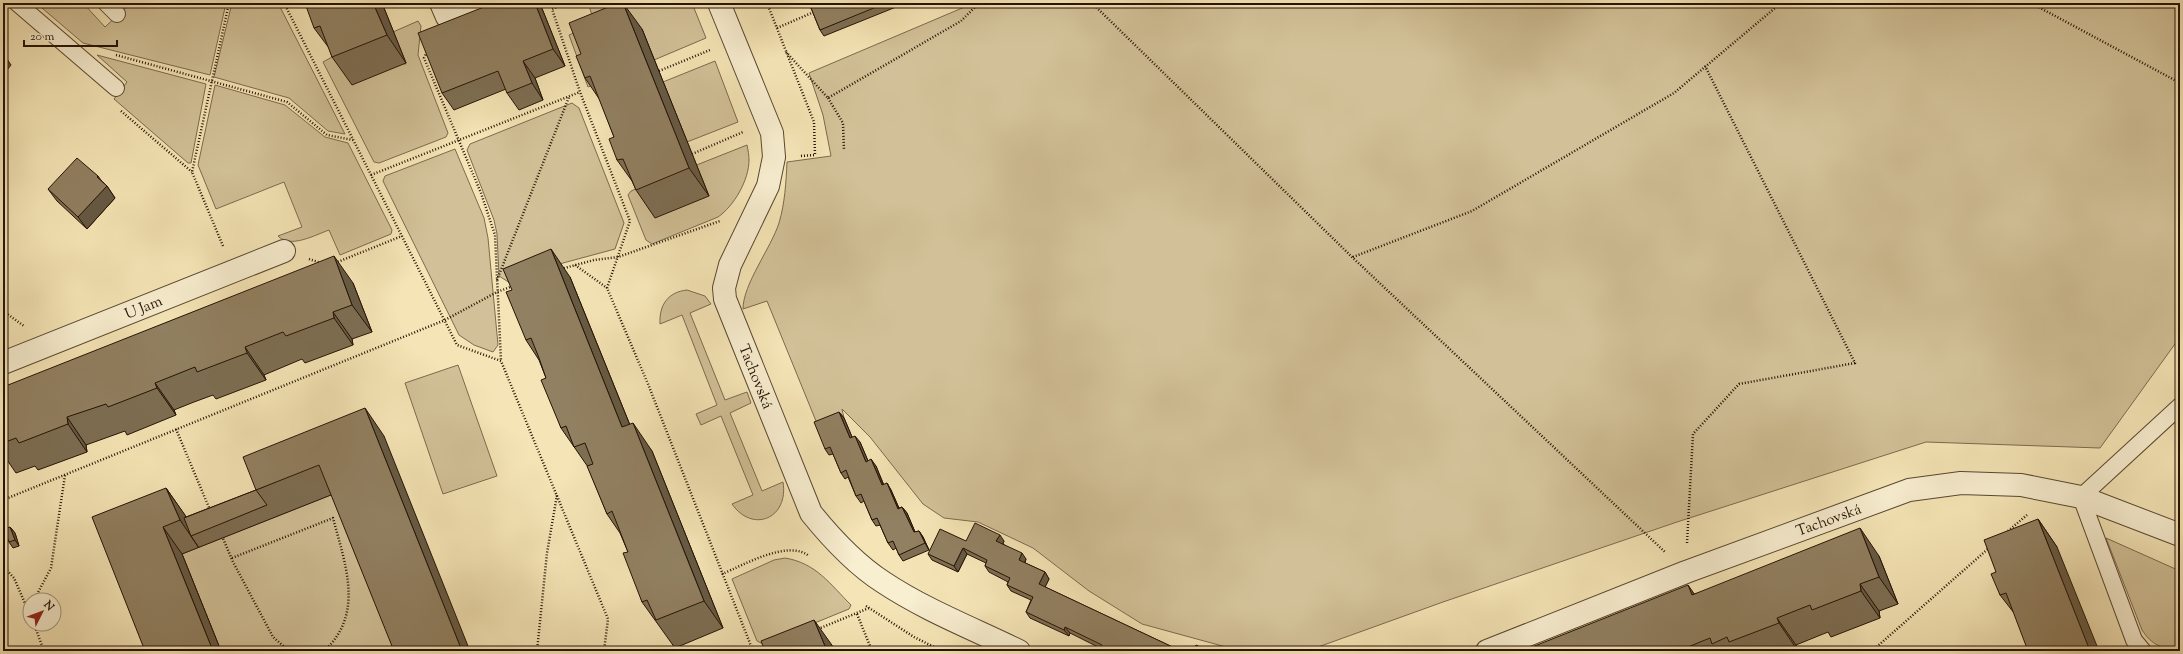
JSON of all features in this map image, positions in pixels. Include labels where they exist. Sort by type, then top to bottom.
[{"type":"street","points":[[441,3],[447,17],[484,3]]},
{"type":"street","name":"Tachovská","points":[[719,3],[772,133],[774,157],[768,186],[730,265],[724,288],[725,299],[811,513],[830,536],[860,564],[883,582],[905,595],[1019,651]]},
{"type":"street","name":"U Jam","points":[[3,363],[284,251]]},
{"type":"street","name":"Tachovská","points":[[1487,651],[1686,572],[1909,490],[1961,483],[2021,485],[2081,497],[2180,535]]},
{"type":"lane","points":[[17,3],[116,88]]},
{"type":"lane","points":[[2143,651],[2134,640],[2081,497],[2180,406]]},
{"type":"path","points":[[192,172],[229,3]]},
{"type":"path","points":[[284,3],[458,345],[501,361]]},
{"type":"path","points":[[567,3],[552,9],[580,92],[630,221],[607,288]]},
{"type":"path","points":[[767,3],[786,52],[828,98],[843,123],[844,150]]},
{"type":"path","points":[[828,98],[961,21],[979,3]]},
{"type":"path","points":[[1092,3],[1352,257],[1686,572]]},
{"type":"path","points":[[1352,257],[1472,211],[1674,93],[1781,3]]},
{"type":"path","points":[[2031,3],[2180,83]]},
{"type":"path","points":[[777,28],[814,12]]},
{"type":"path","points":[[430,44],[424,58],[458,141],[481,192],[495,235],[496,282],[501,361],[608,619],[604,651]]},
{"type":"path","points":[[659,71],[714,48]]},
{"type":"path","points":[[111,54],[287,102],[327,134],[353,141]]},
{"type":"path","points":[[1686,572],[1693,434],[1739,384],[1855,363],[1705,66]]},
{"type":"path","points":[[116,88],[108,99],[192,172],[233,272]]},
{"type":"path","points":[[370,174],[458,141],[580,92]]},
{"type":"path","points":[[496,282],[569,96]]},
{"type":"path","points":[[692,154],[747,130]]},
{"type":"path","points":[[556,271],[575,264],[618,257],[723,220]]},
{"type":"path","points":[[330,265],[402,236]]},
{"type":"path","points":[[575,264],[607,288],[648,384],[753,651]]},
{"type":"path","points":[[3,500],[445,320],[497,292],[519,284]]},
{"type":"path","points":[[3,311],[22,324]]},
{"type":"path","points":[[176,429],[211,512]]},
{"type":"path","points":[[38,592],[51,568],[65,475]]},
{"type":"path","points":[[2007,532],[2054,491]]},
{"type":"path","points":[[537,651],[547,553],[557,495]]},
{"type":"path","points":[[232,558],[333,518],[346,570],[349,611],[336,640],[324,651]]},
{"type":"path","points":[[220,532],[273,637],[289,651]]},
{"type":"path","points":[[1872,651],[1990,548]]},
{"type":"path","points":[[722,574],[763,557],[790,549],[807,554],[813,559]]},
{"type":"path","points":[[3,566],[14,578],[22,596]]},
{"type":"path","points":[[864,604],[914,637],[942,651]]},
{"type":"path","points":[[814,631],[869,608]]},
{"type":"path","points":[[857,614],[872,651]]},
{"type":"path","points":[[37,632],[44,651]]},
{"type":"shaded area","points":[[40,3],[83,3],[105,27],[131,3],[226,3],[210,75],[83,43],[42,8]]},
{"type":"shaded area","points":[[232,3],[278,3],[345,134],[328,131],[289,98],[214,77]]},
{"type":"shaded area","points":[[588,3],[692,3],[706,38],[654,60],[642,29],[601,82],[588,87],[569,35],[595,24]]},
{"type":"shaded area","points":[[974,3],[2180,3],[2180,337],[2100,448],[1926,442],[1677,522],[1443,602],[1307,651],[1255,651],[1226,647],[1142,624],[1089,591],[1033,548],[978,522],[944,518],[923,504],[870,437],[842,409],[844,418],[818,426],[767,301],[743,309],[744,299],[752,277],[779,223],[786,185],[787,162],[831,156],[823,115],[809,73]]},
{"type":"shaded area","points":[[418,21],[421,26],[418,55],[448,133],[446,137],[379,163],[374,162],[323,62],[334,56],[406,64],[393,32]]},
{"type":"shaded area","points":[[97,55],[206,84],[191,163],[188,163],[114,99],[127,82]]},
{"type":"shaded area","points":[[715,61],[738,122],[687,142],[663,82]]},
{"type":"shaded area","points":[[215,85],[285,105],[325,137],[348,143],[392,230],[391,234],[340,255],[329,230],[303,240],[283,240],[278,236],[302,227],[284,182],[216,209],[198,165]]},
{"type":"shaded area","points":[[572,103],[579,108],[624,223],[615,249],[563,263],[510,283],[499,276],[497,234],[494,220],[467,150],[470,144]]},
{"type":"shaded area","points":[[747,145],[749,160],[746,176],[740,192],[724,212],[718,217],[652,244],[646,240],[628,195],[631,191]]},
{"type":"shaded area","points":[[455,149],[484,218],[488,238],[498,345],[493,352],[474,345],[459,335],[383,181],[385,176]]},
{"type":"shaded area","points":[[687,290],[705,296],[711,304],[690,313],[725,400],[747,392],[751,403],[730,413],[762,491],[783,482],[781,505],[775,513],[768,518],[759,520],[750,518],[740,513],[732,504],[753,495],[721,416],[701,425],[696,414],[717,405],[682,315],[660,324],[661,311],[666,301],[675,293]]},
{"type":"shaded area","points":[[458,365],[497,476],[443,494],[405,383]]},
{"type":"shaded area","points":[[338,492],[402,651],[221,651],[182,554]]},
{"type":"shaded area","points":[[2106,538],[2180,571],[2180,622],[2177,624],[2180,632],[2180,647],[2168,648],[2153,643],[2142,630]]},
{"type":"shaded area","points":[[785,558],[805,564],[814,570],[829,582],[851,605],[849,609],[763,644],[757,641],[732,579],[774,560]]},
{"type":"building","points":[[311,3],[373,3],[387,35],[332,57],[320,26],[314,28],[306,6]]},
{"type":"building","points":[[494,3],[535,3],[553,49],[523,61],[532,83],[507,93],[498,71],[442,93],[418,33]]},
{"type":"building","points":[[618,3],[623,3],[689,168],[636,190],[623,159],[617,160],[609,139],[614,137],[590,76],[585,78],[576,56],[581,54],[569,23]]},
{"type":"building","points":[[809,3],[886,3],[820,30]]},
{"type":"building","points":[[3,55],[7,59],[3,63]]},
{"type":"building","points":[[77,158],[107,186],[78,217],[48,189]]},
{"type":"building","points":[[551,249],[622,427],[633,423],[704,601],[656,620],[647,600],[642,602],[623,553],[628,552],[612,511],[607,514],[587,466],[593,464],[585,443],[574,447],[566,426],[561,428],[541,380],[546,378],[531,338],[526,340],[506,292],[512,290],[503,269]]},
{"type":"building","points":[[334,256],[352,305],[333,312],[334,318],[286,336],[283,332],[245,347],[247,353],[197,372],[195,367],[155,383],[157,388],[108,407],[106,404],[67,417],[68,424],[19,443],[16,438],[3,443],[3,387]]},
{"type":"building","points":[[365,408],[462,651],[394,651],[319,465],[256,490],[243,457]]},
{"type":"building","points":[[839,412],[850,438],[855,436],[866,462],[871,459],[882,485],[887,483],[898,509],[902,507],[914,532],[919,531],[925,543],[899,555],[893,541],[888,543],[877,518],[872,520],[861,494],[856,496],[846,470],[841,473],[830,447],[825,449],[814,422]]},
{"type":"building","points":[[166,488],[180,520],[163,527],[213,651],[145,651],[92,517]]},
{"type":"building","points":[[256,490],[267,505],[191,536],[184,518]]},
{"type":"building","points":[[2038,519],[2090,651],[2028,651],[2006,593],[2000,595],[1991,574],[1996,572],[1984,540]]},
{"type":"building","points":[[975,523],[1000,535],[996,541],[1022,553],[1019,560],[1045,572],[1039,584],[1181,651],[1109,651],[1101,648],[1102,645],[1065,627],[1064,630],[1026,612],[1033,597],[1007,585],[1010,578],[985,566],[987,560],[963,548],[954,566],[928,554],[940,529],[966,541]]},
{"type":"building","points":[[10,527],[15,540],[9,542],[4,529]]},
{"type":"building","points":[[1860,528],[1879,577],[1860,584],[1861,591],[1812,610],[1810,605],[1777,618],[1779,623],[1729,642],[1727,637],[1712,644],[1710,638],[1678,651],[1522,651],[1688,585],[1692,595]]},
{"type":"building","points":[[814,620],[827,651],[765,651],[761,641]]},
{"type":"building","points":[[1196,645],[1209,651],[1193,651]]}]
